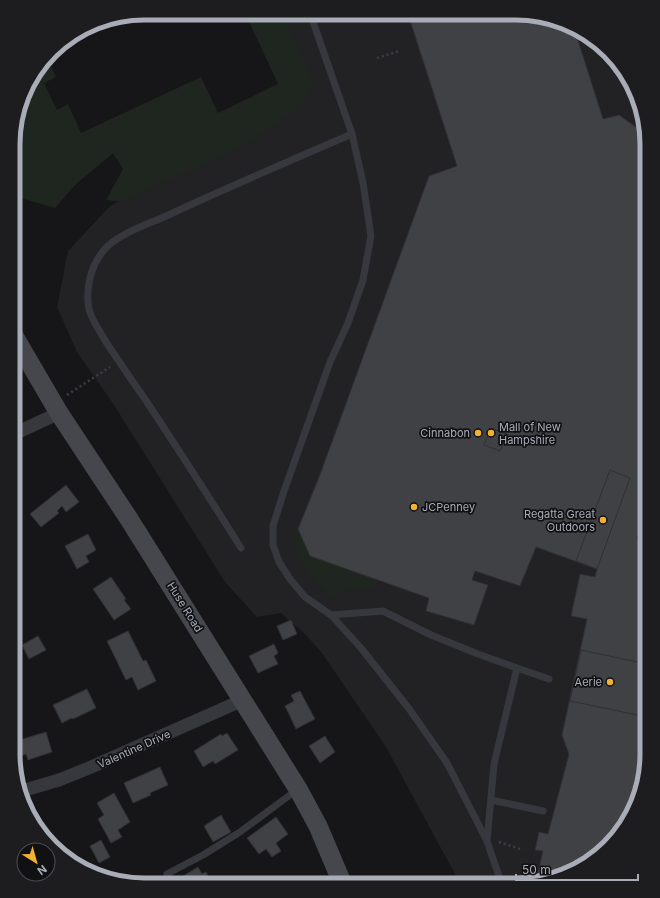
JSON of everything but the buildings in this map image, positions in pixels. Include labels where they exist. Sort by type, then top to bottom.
[{"type":"street","name":"Huse Road","points":[[20,344],[62,404],[129,519],[298,789],[318,826],[340,878]]},
{"type":"street","points":[[20,430],[62,404]]},
{"type":"street","name":"Valentine Drive","points":[[26,790],[59,780],[89,768],[243,700]]},
{"type":"lane","points":[[312,20],[352,134],[363,183],[371,236],[363,280],[304,432],[273,526],[273,545],[279,562],[290,579],[305,597],[330,615],[361,648],[418,722],[447,763],[487,840],[500,878]]},
{"type":"lane","points":[[241,548],[183,456],[118,361],[95,324],[89,309],[88,296],[91,273],[104,249],[126,234],[352,134]]},
{"type":"lane","points":[[330,615],[383,611],[431,635],[478,654],[549,679]]},
{"type":"lane","points":[[487,840],[494,764],[517,668]]},
{"type":"lane","points":[[167,874],[203,855],[240,832],[298,789]]},
{"type":"lane","points":[[491,800],[543,812]]},
{"type":"path","points":[[377,58],[399,51]]},
{"type":"path","points":[[62,404],[118,361]]},
{"type":"path","points":[[487,840],[523,850]]},
{"type":"shaded area","points":[[248,20],[285,20],[315,84],[297,110],[249,143],[121,202],[106,200],[123,169],[113,153],[75,185],[55,208],[20,198],[20,144],[24,112],[29,97],[41,75],[50,64],[56,77],[44,83],[57,110],[68,104],[81,133],[201,77],[218,113],[278,84]]},
{"type":"shaded area","points":[[267,20],[532,21],[563,29],[578,37],[598,51],[619,75],[631,97],[636,112],[640,144],[640,762],[638,778],[627,809],[609,836],[585,857],[563,869],[548,874],[516,878],[457,878],[386,747],[322,653],[305,634],[281,613],[257,617],[225,582],[114,405],[77,352],[57,307],[68,251],[110,206],[261,124],[300,89]]},
{"type":"shaded area","points":[[298,529],[375,579],[375,588],[350,588],[335,595],[329,595],[297,557],[293,535]]},
{"type":"place","name":"Cinnabon","points":[[478,433]]},
{"type":"place","name":"Mall of New Hampshire","points":[[491,433]]},
{"type":"place","name":"JCPenney","points":[[414,507]]},
{"type":"place","name":"Regatta Great Outdoors","points":[[603,520]]},
{"type":"place","name":"Aerie","points":[[610,682]]}]
